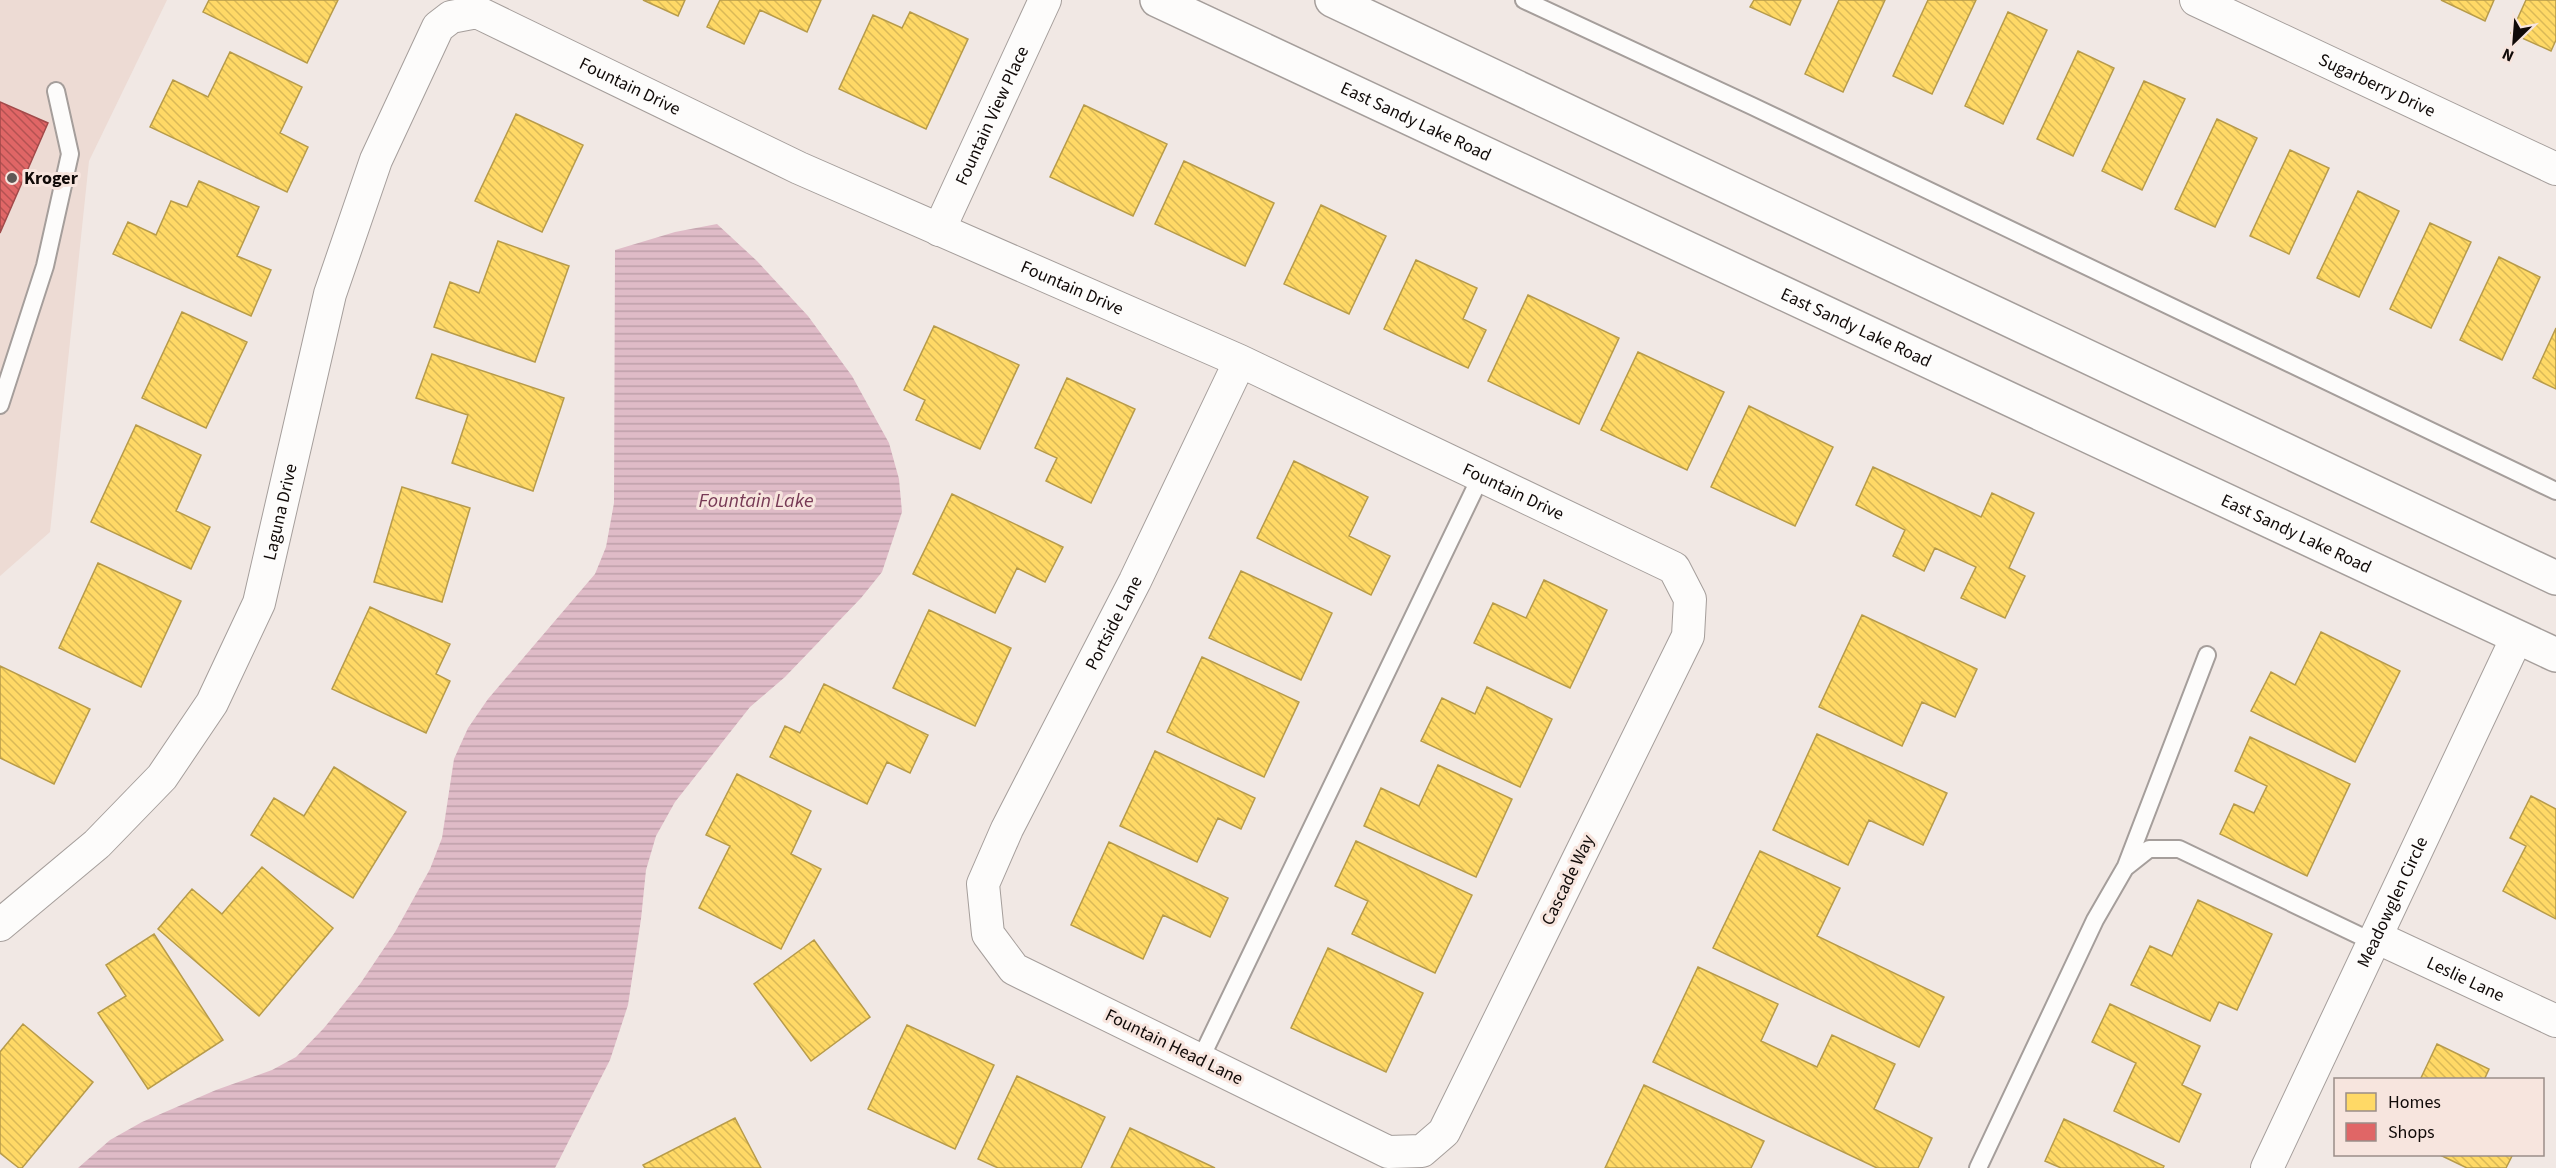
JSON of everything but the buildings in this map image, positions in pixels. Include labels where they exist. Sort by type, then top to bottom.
[{"type":"main road","name":"East Sandy Lake Road","points":[[1157,0],[2556,655]]},
{"type":"main road","points":[[1332,0],[2556,578]]},
{"type":"street","name":"Fountain View Place","points":[[939,230],[1045,0]]},
{"type":"street","name":"Sugarberry Drive","points":[[2196,0],[2556,169]]},
{"type":"street","name":"Fountain Drive","points":[[438,27],[451,17],[477,12],[788,162],[1240,361],[1674,568],[1690,599]]},
{"type":"street","name":"Laguna Drive","points":[[0,925],[98,844],[146,794],[162,777],[212,703],[259,603],[330,294],[375,160],[438,27]]},
{"type":"street","name":"Portside Lane","points":[[983,884],[1007,829],[1136,581],[1240,361]]},
{"type":"street","name":"Cascade Way","points":[[1422,1151],[1444,1132],[1688,636],[1690,599]]},
{"type":"street","name":"Meadowglen Circle","points":[[2267,1168],[2517,637]]},
{"type":"street","name":"Fountain Head Lane","points":[[983,884],[988,934],[1014,969],[1388,1152],[1422,1151]]},
{"type":"street","name":"Leslie Lane","points":[[2374,940],[2556,1021]]},
{"type":"lane","points":[[1524,0],[1752,106],[2556,491]]},
{"type":"lane","points":[[0,405],[45,266],[70,154],[56,91]]},
{"type":"lane","points":[[1200,1060],[1481,476]]},
{"type":"lane","points":[[1978,1168],[2095,920],[2125,868],[2207,655]]},
{"type":"lane","points":[[2125,868],[2149,849],[2179,849],[2374,940]]},
{"type":"shaded area","points":[[0,0],[167,0],[89,161],[50,532],[0,576]]},
{"type":"water","name":"Fountain Lake","points":[[717,224],[757,261],[808,316],[852,376],[889,443],[899,479],[902,512],[882,572],[861,598],[785,677],[750,707],[675,802],[656,836],[646,870],[628,1005],[610,1060],[555,1168],[78,1168],[110,1140],[142,1122],[216,1090],[272,1070],[296,1057],[324,1028],[360,984],[395,932],[430,869],[442,838],[454,759],[468,728],[488,699],[595,574],[606,547],[614,503],[615,250],[675,232]]},
{"type":"place","name":"Kroger","points":[[12,178]]}]
